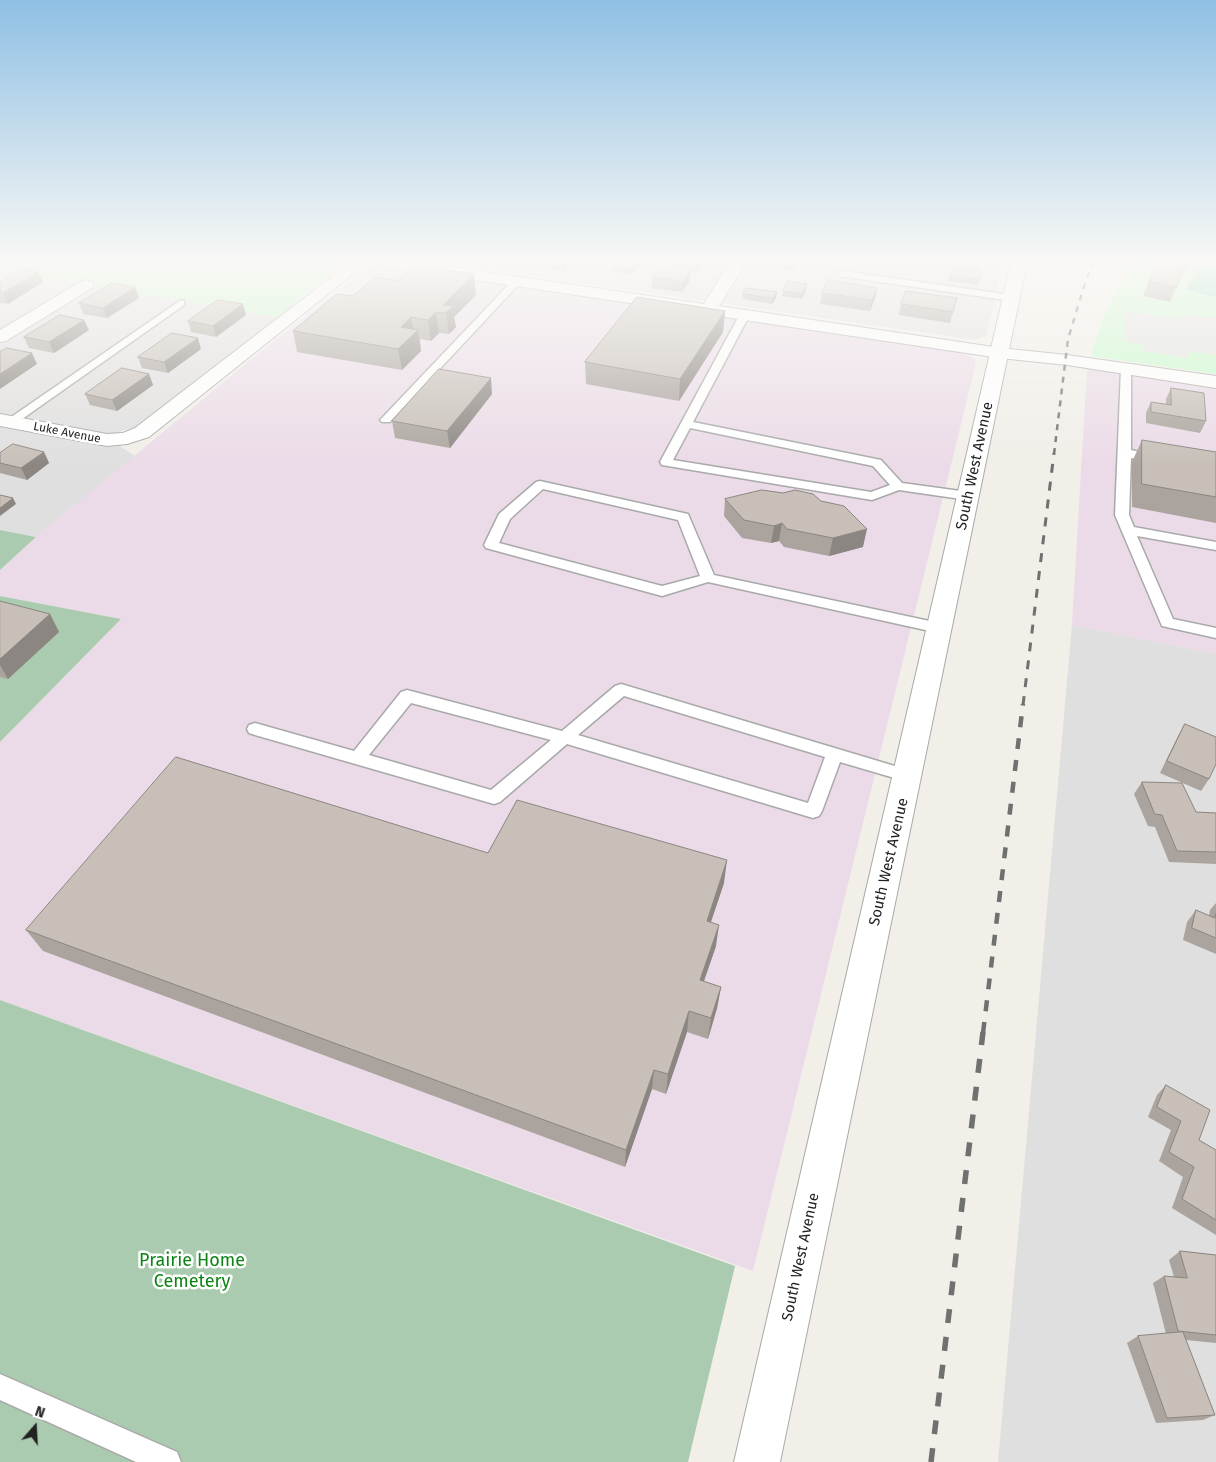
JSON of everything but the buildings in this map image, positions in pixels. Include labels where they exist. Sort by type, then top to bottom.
[{"type":"street","points":[[0,338],[13,330]]},
{"type":"street","name":"Luke Avenue","points":[[6,421],[107,440],[120,440],[135,436],[147,430],[273,330]]},
{"type":"street","points":[[851,330],[1000,353],[1216,382]]},
{"type":"street","name":"South West Avenue","points":[[757,1462],[1005,330]]},
{"type":"lane","points":[[6,421],[141,330]]},
{"type":"lane","points":[[386,420],[471,330]]},
{"type":"lane","points":[[736,330],[666,462],[872,496],[898,486],[968,496]]},
{"type":"lane","points":[[1126,369],[1122,514],[1167,623],[1216,633]]},
{"type":"lane","points":[[687,424],[877,463],[898,486]]},
{"type":"lane","points":[[1125,453],[1152,458]]},
{"type":"lane","points":[[708,578],[683,517],[540,485],[504,517],[491,545],[662,591],[708,578],[939,628]]},
{"type":"lane","points":[[1128,530],[1216,546]]},
{"type":"lane","points":[[255,729],[494,797],[621,690],[908,776]]},
{"type":"lane","points":[[358,758],[407,696],[563,738],[813,811],[835,754]]},
{"type":"lane","points":[[0,1387],[167,1462]]},
{"type":"shaded area","points":[[0,330],[261,330],[150,418],[136,427],[121,431],[121,447],[135,456],[36,537],[0,530]]},
{"type":"shaded area","points":[[288,330],[818,330],[952,350],[974,358],[976,363],[753,1271],[0,1000],[0,742],[121,619],[0,596],[0,570],[36,537]]},
{"type":"shaded area","points":[[908,330],[987,330],[986,336],[976,340]]},
{"type":"shaded area","points":[[1125,330],[1216,330],[1216,355],[1188,351],[1189,358],[1143,351],[1143,344],[1125,342]]},
{"type":"shaded area","points":[[1087,368],[1216,387],[1216,654],[1072,625]]},
{"type":"shaded area","points":[[1072,625],[1216,654],[1216,1462],[998,1462]]},
{"type":"green space","points":[[1099,330],[1216,330],[1216,374],[1091,356]]},
{"type":"green space","points":[[0,530],[36,537],[0,570]]},
{"type":"green space","points":[[0,596],[121,619],[0,742]]},
{"type":"green space","name":"Prairie Home Cemetery","points":[[0,1000],[735,1266],[688,1462],[0,1462]]},
{"type":"railway","points":[[1054,454],[1071,330]]},
{"type":"railway","points":[[1023,705],[1054,453]]},
{"type":"railway","points":[[983,1033],[1023,704]]},
{"type":"railway","points":[[931,1462],[983,1032]]}]
